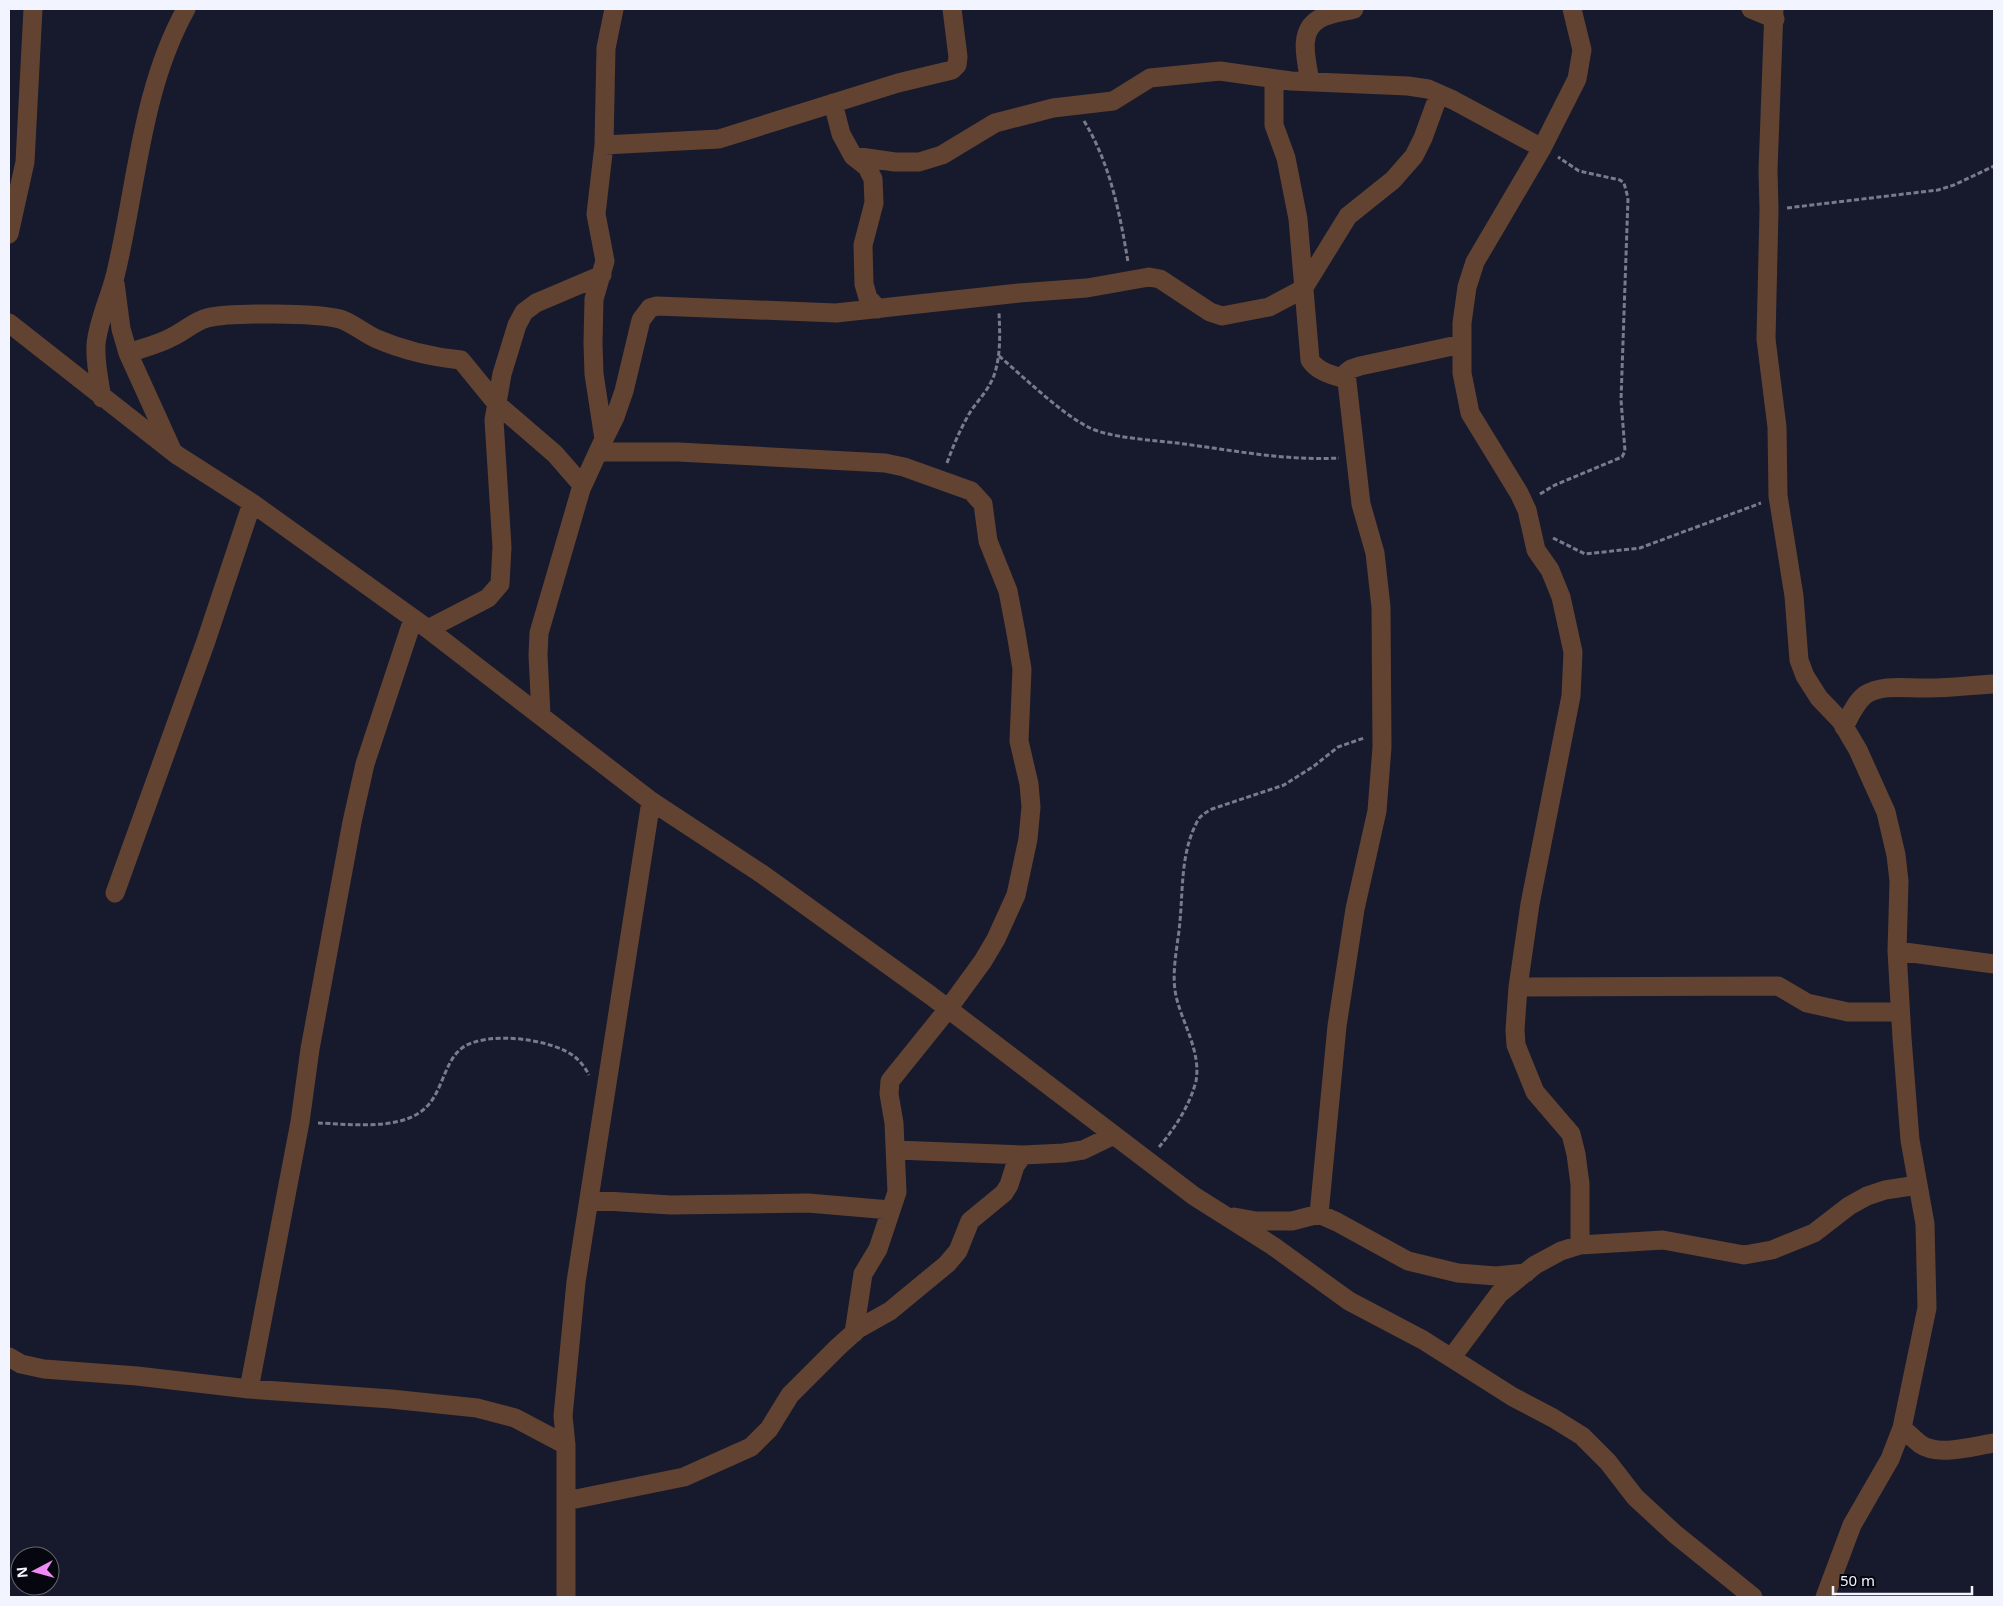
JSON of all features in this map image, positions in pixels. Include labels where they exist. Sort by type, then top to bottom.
[{"type":"street","points":[[9,234],[25,162],[33,9]]},
{"type":"street","points":[[102,398],[96,361],[96,343],[114,278],[161,60],[186,9]]},
{"type":"street","points":[[601,446],[592,343],[594,300],[605,261],[596,214],[604,145],[606,48],[614,9]]},
{"type":"street","points":[[604,145],[719,139],[956,68],[958,57],[952,9]]},
{"type":"street","points":[[1310,82],[1305,38],[1309,28],[1319,14],[1354,9]]},
{"type":"street","points":[[1572,9],[1581,40],[1581,61],[1577,79],[1542,148],[1475,262],[1467,287],[1462,344],[1462,373],[1470,412],[1520,493],[1536,550],[1550,570],[1561,597],[1572,645],[1573,675],[1571,696],[1530,904],[1518,987],[1516,1045],[1526,1075],[1535,1092],[1571,1134],[1580,1184],[1580,1245]]},
{"type":"street","points":[[1751,9],[1775,14],[1768,160],[1769,210],[1766,339],[1777,427],[1778,496],[1794,596],[1799,660],[1804,676],[1819,698],[1844,727],[1858,750],[1886,812],[1899,881],[1897,951],[1900,1012],[1910,1140],[1924,1224],[1927,1308],[1902,1428],[1890,1459],[1852,1525],[1825,1597]]},
{"type":"street","points":[[853,156],[895,162],[919,162],[942,155],[996,122],[1053,108],[1113,101],[1141,82],[1158,77],[1220,71],[1310,82],[1408,86],[1439,94],[1542,148]]},
{"type":"street","points":[[1274,78],[1274,125],[1291,181],[1298,219],[1310,360],[1315,367],[1324,372],[1346,379]]},
{"type":"street","points":[[541,715],[538,655],[539,633],[582,485],[615,417],[624,391],[641,320],[650,308],[675,305],[718,310],[836,313],[998,295],[1087,288],[1149,277],[1160,279],[1210,312],[1222,316],[1269,307],[1303,289],[1348,216],[1393,180],[1414,156],[1423,138],[1439,94]]},
{"type":"street","points":[[833,104],[841,134],[853,156],[867,167],[874,180],[874,203],[863,245],[864,284],[868,298],[878,309]]},
{"type":"street","points":[[249,1389],[300,1122],[310,1049],[352,822],[366,764],[420,624],[488,598],[500,584],[502,547],[494,445],[496,404],[504,366],[517,326],[524,312],[536,302],[602,275]]},
{"type":"street","points":[[114,278],[121,329],[128,353],[172,451]]},
{"type":"street","points":[[128,353],[174,336],[196,322],[208,318],[242,316],[325,317],[342,320],[359,331],[407,351],[432,358],[461,360],[496,404],[555,454],[582,485]]},
{"type":"street","points":[[9,323],[102,398],[172,451],[252,503],[420,624],[651,801],[762,874],[948,1009],[1148,1161],[1349,1300],[1452,1357],[1513,1397],[1582,1436],[1608,1462],[1634,1497],[1674,1534],[1753,1597]]},
{"type":"street","points":[[1319,1214],[1336,1026],[1355,909],[1377,811],[1382,732],[1381,607],[1376,562],[1361,504],[1346,373],[1360,366],[1462,344]]},
{"type":"street","points":[[601,446],[886,463],[904,467],[971,491],[980,499],[990,549],[1003,574],[1008,591],[1022,670],[1019,741],[1029,784],[1032,807],[1028,839],[1010,910],[983,961],[948,1009],[890,1081],[889,1094],[896,1150],[896,1192],[878,1249],[863,1274],[854,1333]]},
{"type":"street","points":[[116,893],[206,641],[252,503]]},
{"type":"street","points":[[1844,727],[1856,705],[1865,696],[1873,692],[1891,688],[1994,684]]},
{"type":"street","points":[[566,1597],[566,1444],[563,1416],[576,1282],[651,801]]},
{"type":"street","points":[[1897,951],[1994,964]]},
{"type":"street","points":[[1518,987],[1772,985],[1782,987],[1807,1003],[1848,1012],[1900,1012]]},
{"type":"street","points":[[896,1150],[1023,1155],[1064,1154],[1083,1150],[1114,1135]]},
{"type":"street","points":[[566,1501],[684,1476],[751,1446],[769,1429],[790,1395],[854,1333],[890,1311],[947,1264],[958,1251],[970,1221],[1004,1193],[1009,1185],[1015,1166],[1023,1155]]},
{"type":"street","points":[[1452,1357],[1499,1294],[1526,1273],[1561,1251],[1580,1245],[1663,1240],[1744,1254],[1772,1250],[1814,1233],[1849,1206],[1867,1196],[1885,1190],[1918,1185]]},
{"type":"street","points":[[589,1200],[670,1205],[808,1203],[890,1210]]},
{"type":"street","points":[[1227,1216],[1256,1221],[1292,1221],[1319,1214],[1408,1261],[1458,1273],[1496,1276],[1526,1273]]},
{"type":"street","points":[[9,1357],[21,1364],[44,1369],[137,1376],[249,1389],[391,1399],[477,1408],[515,1418],[566,1444]]},
{"type":"street","points":[[1902,1428],[1921,1445],[1931,1448],[1943,1449],[1994,1443]]},
{"type":"path","points":[[1074,106],[1091,133],[1109,176],[1122,224],[1132,280]]},
{"type":"path","points":[[1542,148],[1579,171],[1620,180],[1624,183],[1626,189],[1628,198],[1625,253],[1626,289],[1621,400],[1625,451],[1622,457],[1555,485],[1539,495],[1528,518],[1585,554],[1603,554],[1640,548],[1778,496]]},
{"type":"path","points":[[1769,210],[1938,190],[1954,185],[1994,166]]},
{"type":"path","points":[[940,480],[956,439],[993,377],[998,356],[998,295]]},
{"type":"path","points":[[998,356],[1089,428],[1130,437],[1282,456],[1314,459],[1355,457]]},
{"type":"path","points":[[1148,1161],[1174,1129],[1188,1102],[1196,1080],[1196,1062],[1193,1046],[1177,1000],[1175,978],[1182,878],[1196,824],[1202,815],[1212,809],[1284,785],[1314,766],[1338,746],[1382,732]]},
{"type":"path","points":[[300,1122],[364,1125],[382,1123],[418,1114],[431,1103],[455,1055],[463,1047],[475,1042],[499,1038],[526,1039],[556,1047],[575,1057],[604,1099]]}]
